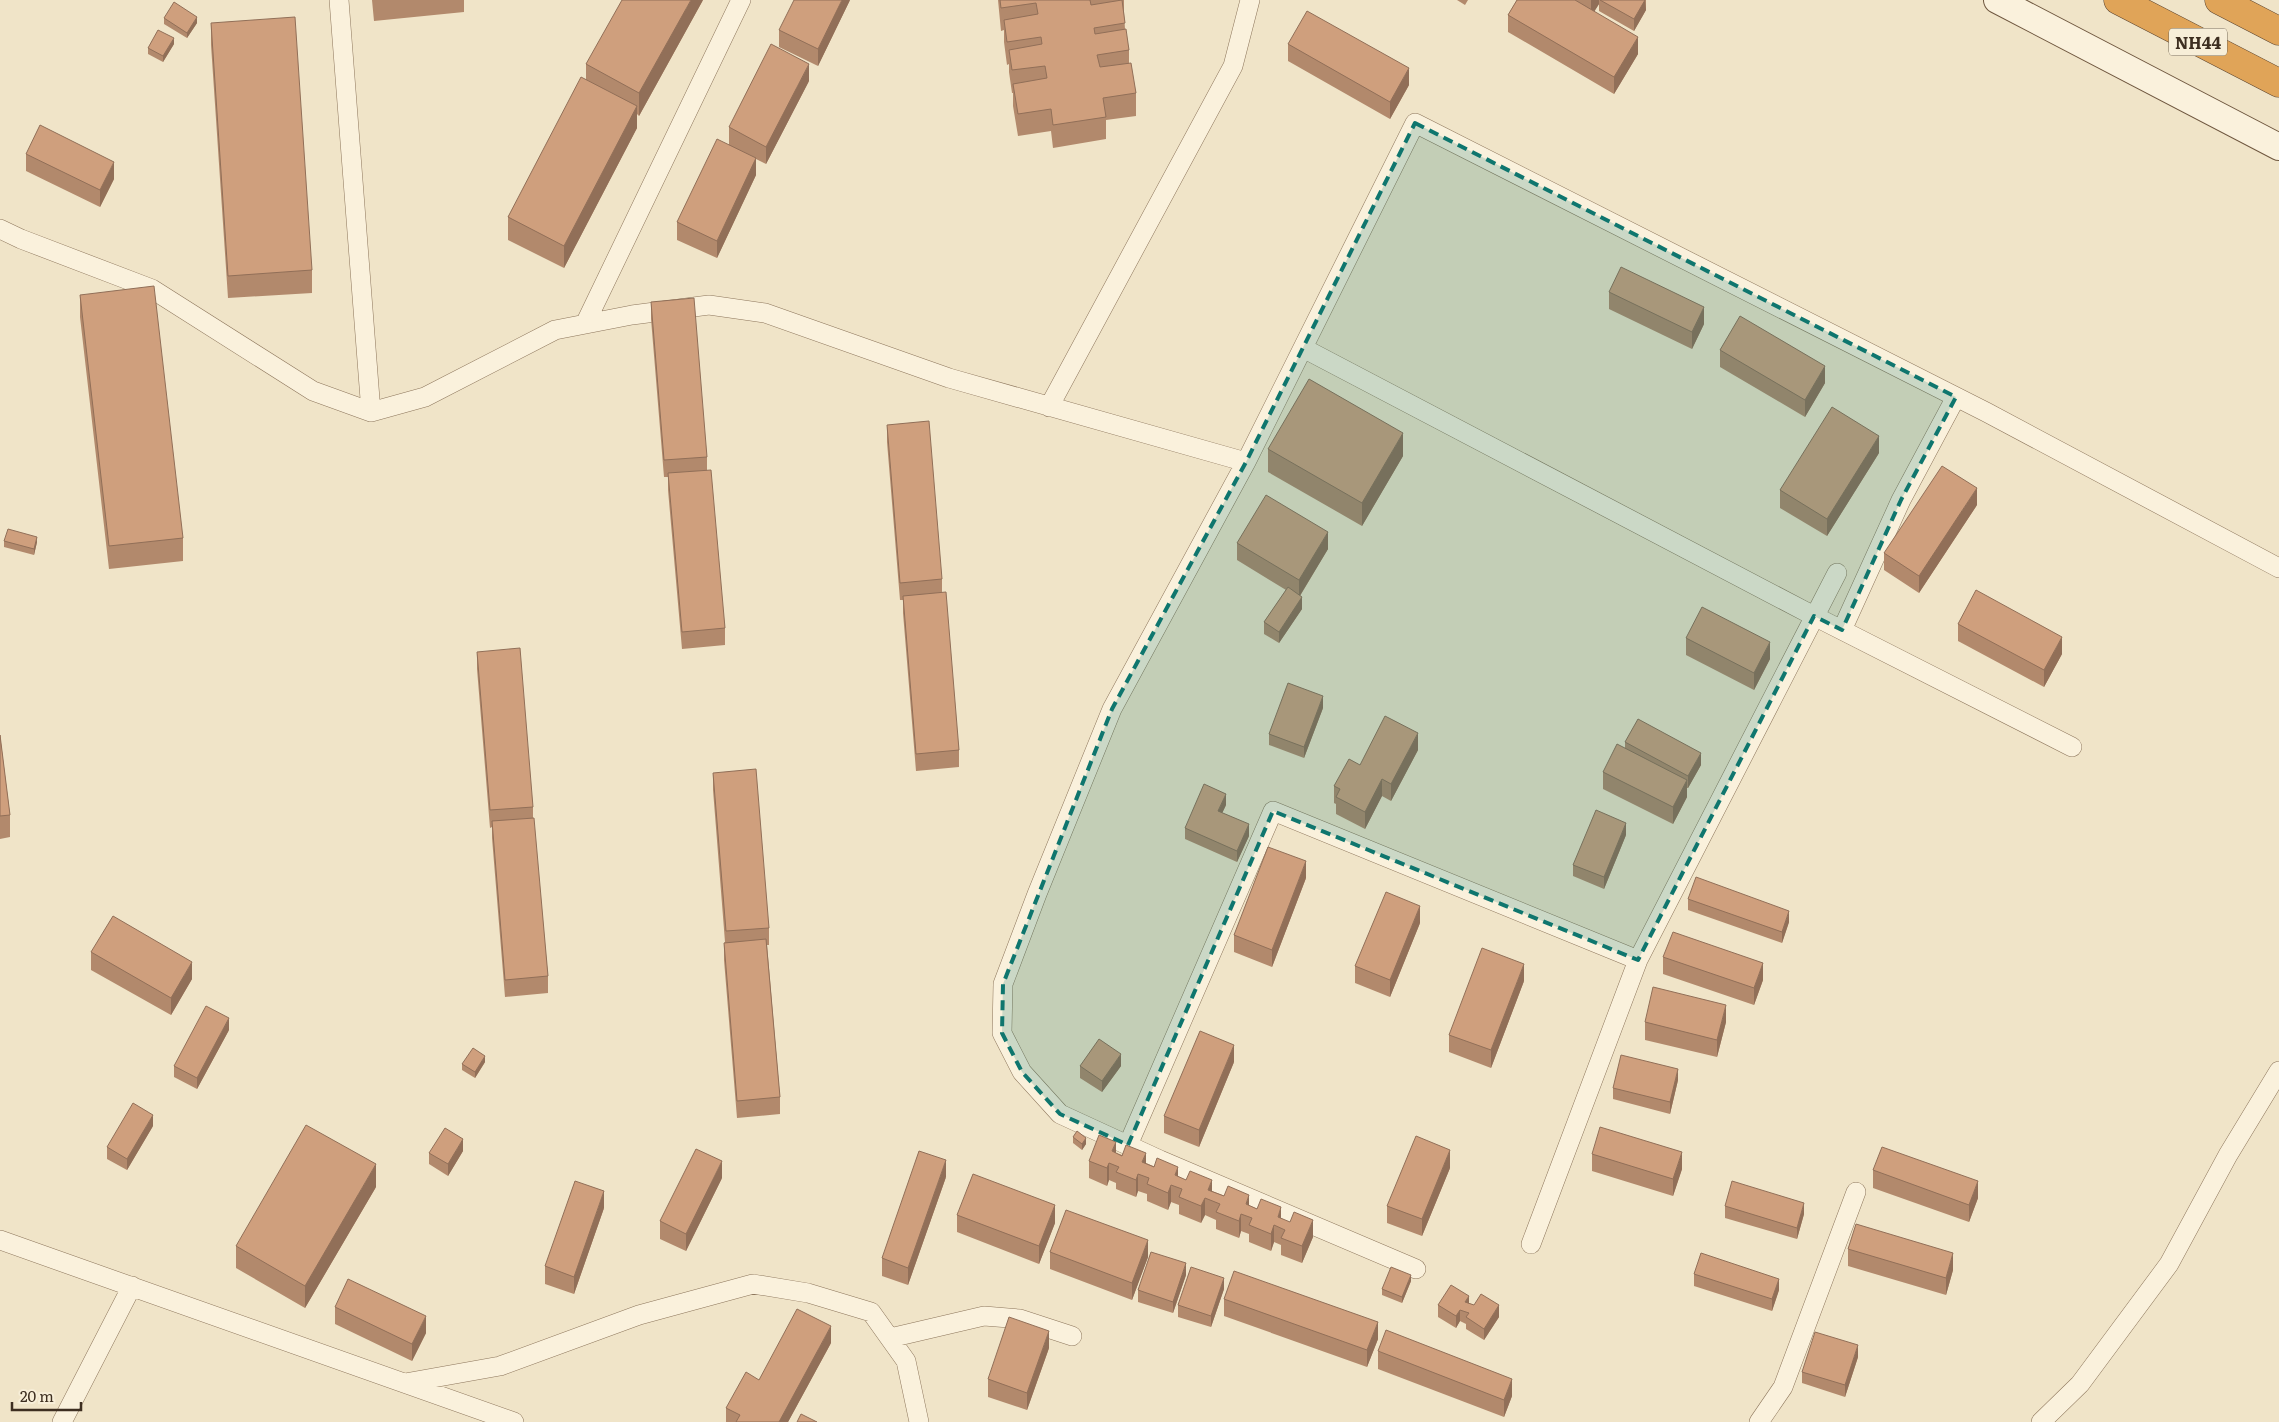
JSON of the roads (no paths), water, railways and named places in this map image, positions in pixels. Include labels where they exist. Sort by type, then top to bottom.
[{"type":"highway","name":"NH44","points":[[2118,0],[2279,83]]},
{"type":"highway","name":"NH44","points":[[2219,0],[2279,31]]},
{"type":"street","points":[[339,0],[371,412]]},
{"type":"street","points":[[585,324],[742,0]]},
{"type":"street","points":[[1049,407],[1233,66],[1250,0]]},
{"type":"street","points":[[1997,0],[2279,147]]},
{"type":"street","points":[[1416,1269],[1060,1114],[1022,1072],[1002,1033],[1003,984],[1037,894],[1112,709],[1246,462],[1415,123],[1956,397],[2279,568]]},
{"type":"street","points":[[0,229],[21,239],[152,289],[313,391],[371,412],[425,397],[555,330],[632,315],[709,305],[765,313],[949,378],[1246,462]]},
{"type":"street","points":[[1303,348],[1814,616],[2072,747]]},
{"type":"street","points":[[1842,630],[1901,500],[1956,397]]},
{"type":"street","points":[[1530,1244],[1638,960],[1837,573]]},
{"type":"street","points":[[1128,1145],[1273,811],[1638,960]]},
{"type":"street","points":[[2041,1422],[2080,1384],[2170,1264],[2228,1156],[2279,1071]]},
{"type":"street","points":[[1759,1422],[1783,1386],[1856,1192]]},
{"type":"street","points":[[0,1240],[514,1422]]},
{"type":"street","points":[[404,1383],[500,1366],[639,1315],[753,1284],[808,1293],[871,1312],[906,1361],[919,1422]]},
{"type":"street","points":[[62,1422],[132,1286]]},
{"type":"street","points":[[890,1338],[984,1316],[1020,1319],[1072,1336]]}]
